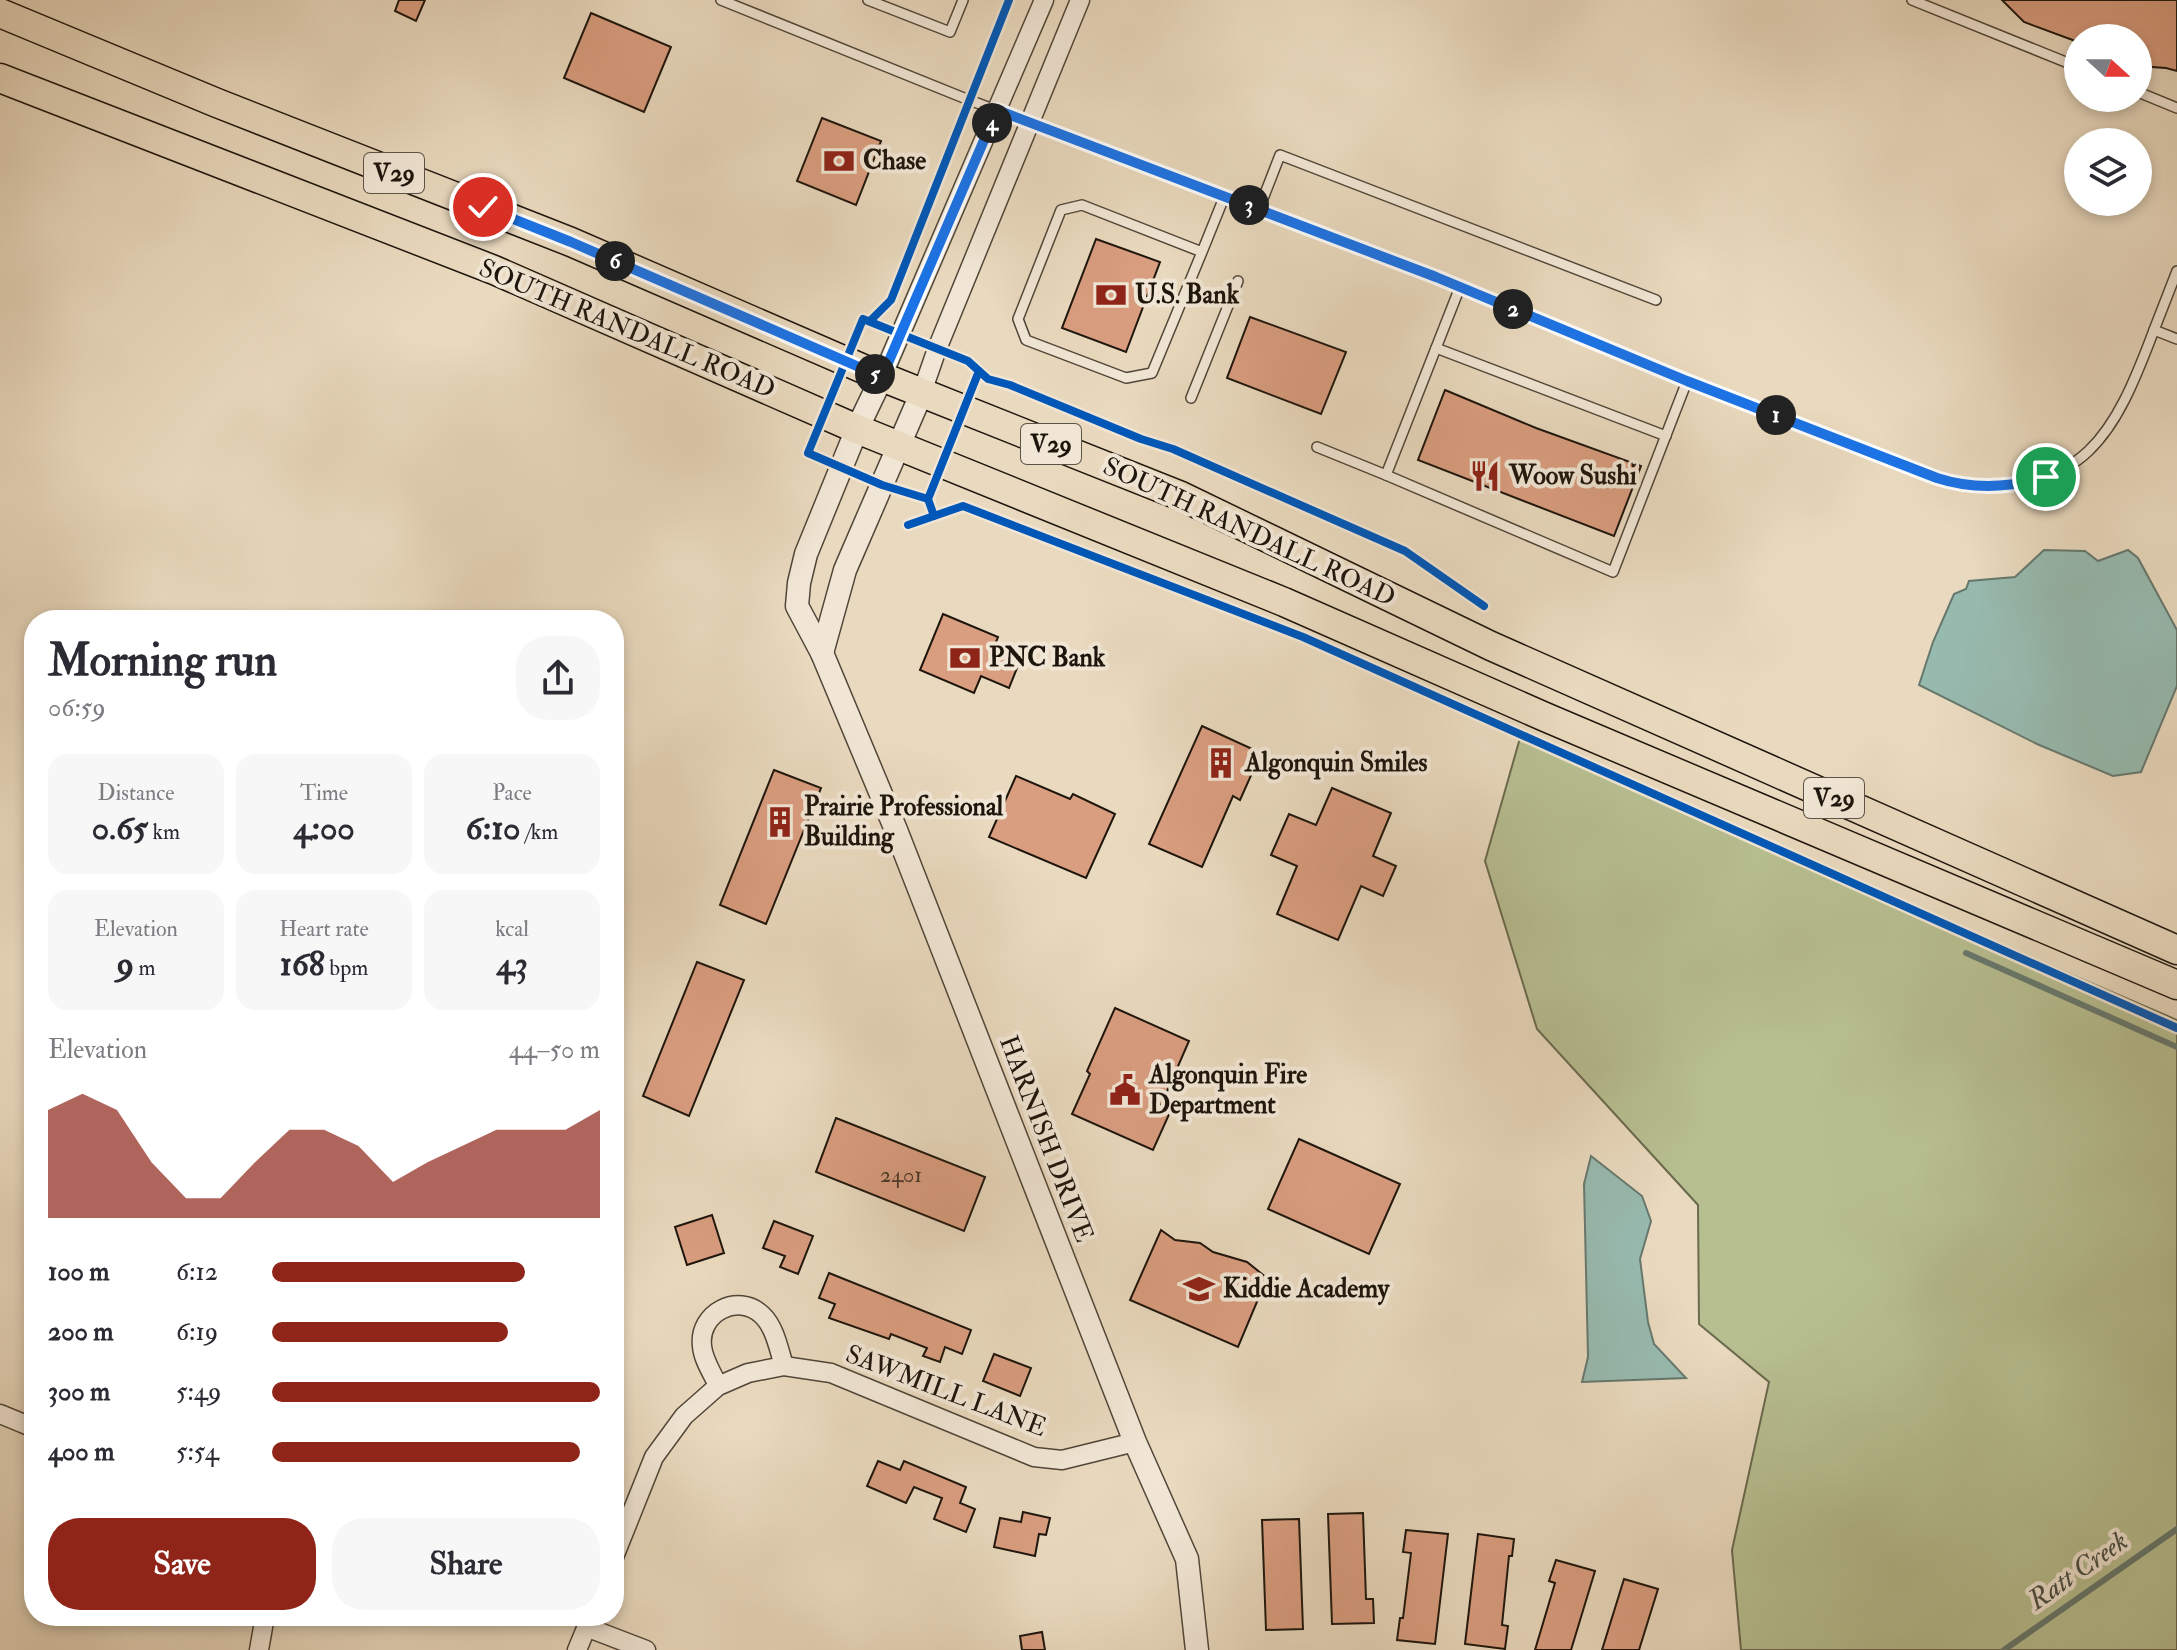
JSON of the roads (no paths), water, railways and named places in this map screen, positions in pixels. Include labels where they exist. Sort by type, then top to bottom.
[{"type":"main road","name":"SOUTH RANDALL ROAD","points":[[0,13],[217,103],[571,242],[882,377],[1181,496],[1491,646],[2177,950]]},
{"type":"main road","name":"SOUTH RANDALL ROAD","points":[[0,78],[494,270],[899,447],[1284,602],[1545,717],[2177,985]]},
{"type":"street","name":"HARNISH DRIVE","points":[[1044,0],[857,429],[806,554],[797,606],[822,653],[896,830],[1135,1442],[1187,1559],[1197,1650]]},
{"type":"street","points":[[822,653],[845,570],[922,392],[1080,0]]},
{"type":"street","points":[[718,1386],[705,1357],[703,1333],[716,1312],[727,1307],[740,1305],[762,1315],[770,1325],[784,1366]]},
{"type":"street","name":"SAWMILL LANE","points":[[624,1532],[654,1457],[684,1416],[718,1386],[748,1373],[784,1366],[831,1373],[867,1386],[1034,1457],[1062,1460],[1135,1442]]},
{"type":"street","points":[[0,1414],[24,1424]]},
{"type":"street","points":[[259,1650],[263,1626]]},
{"type":"street","points":[[577,1650],[587,1626]]},
{"type":"street","points":[[597,1626],[646,1650]]},
{"type":"lane","points":[[721,0],[997,110],[1460,287],[1687,381],[1958,484],[2012,485],[2046,477],[2068,467],[2090,451],[2109,430],[2126,400],[2177,271]]},
{"type":"lane","points":[[868,0],[950,32],[963,0]]},
{"type":"lane","points":[[1912,0],[2064,61]]},
{"type":"lane","points":[[2152,98],[2177,108]]},
{"type":"lane","points":[[1259,209],[1280,155],[1656,300]]},
{"type":"lane","points":[[1202,252],[1082,205],[1061,210],[1018,319],[1026,340],[1126,378],[1152,373],[1202,252],[1225,195]]},
{"type":"lane","points":[[1191,398],[1238,281]]},
{"type":"lane","points":[[1386,475],[1460,287]]},
{"type":"lane","points":[[2154,330],[2177,339]]},
{"type":"lane","points":[[1436,348],[1666,436]]},
{"type":"lane","points":[[1317,447],[1613,572],[1687,381]]},
{"type":"water","points":[[2044,550],[2085,551],[2098,561],[2128,550],[2138,558],[2177,630],[2177,686],[2141,772],[2113,776],[2037,744],[1919,685],[1954,594],[1966,589],[1969,581],[2015,577]]},
{"type":"water","points":[[1591,1156],[1642,1196],[1651,1221],[1640,1259],[1648,1322],[1654,1344],[1686,1378],[1582,1382],[1588,1357],[1584,1184]]},
{"type":"waterway","name":"Ratt Creek","points":[[1966,953],[2177,1047]]},
{"type":"waterway","name":"Ratt Creek","points":[[2004,1650],[2177,1529]]},
{"type":"place","name":"Chase","points":[[839,161]]},
{"type":"place","name":"U.S. Bank","points":[[1111,295]]},
{"type":"place","name":"Woow Sushi","points":[[1485,476]]},
{"type":"place","name":"PNC Bank","points":[[965,658]]},
{"type":"place","name":"Algonquin Smiles","points":[[1221,763]]},
{"type":"place","name":"Prairie Professional Building","points":[[780,822]]},
{"type":"place","name":"Algonquin Fire Department","points":[[1125,1090]]},
{"type":"place","name":"Kiddie Academy","points":[[1199,1289]]}]
